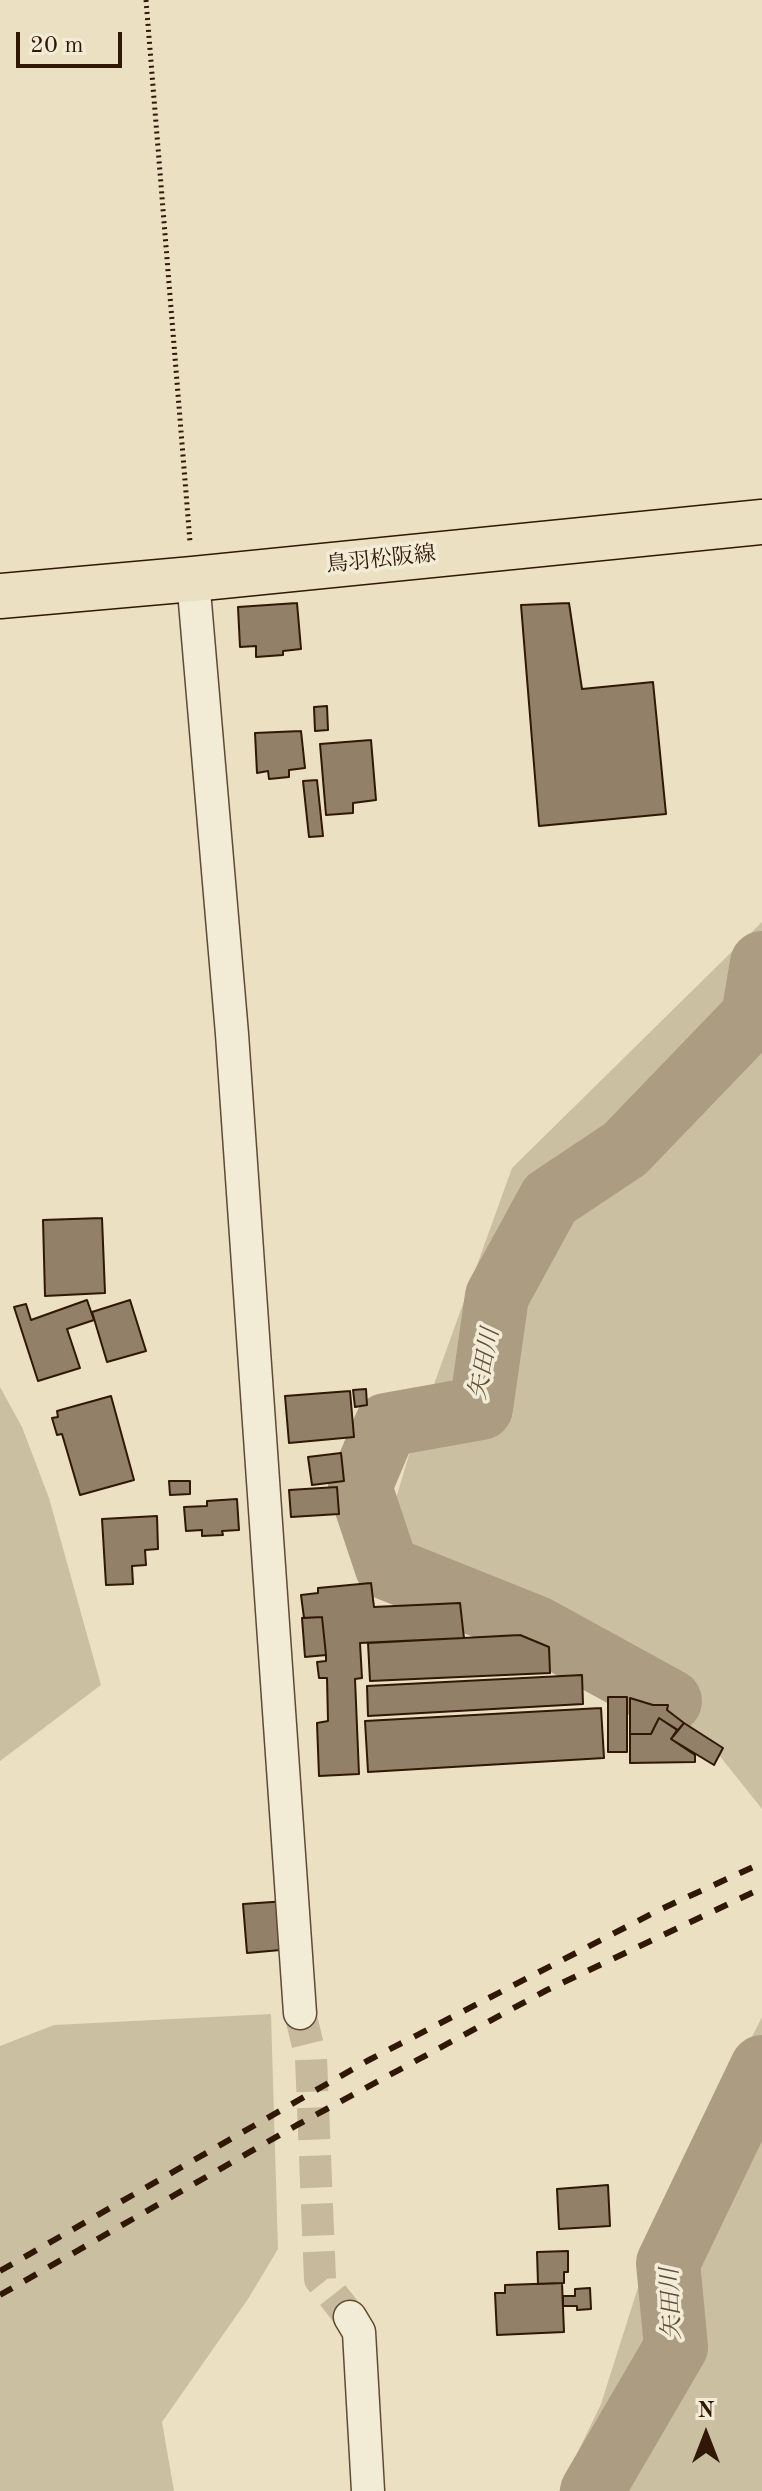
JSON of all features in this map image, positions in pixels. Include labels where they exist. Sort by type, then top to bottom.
[{"type":"main road","name":"鳥羽松阪線","points":[[0,596],[762,522]]},
{"type":"street","points":[[193,579],[232,1034],[300,2013]]},
{"type":"street","points":[[350,2317],[359,2332],[368,2491]]},
{"type":"path","points":[[146,0],[193,579]]},
{"type":"shaded area","points":[[762,922],[762,1809],[707,1740],[382,1545],[411,1448],[512,1168]]},
{"type":"shaded area","points":[[0,1387],[22,1427],[49,1498],[101,1685],[0,1761]]},
{"type":"shaded area","points":[[271,2014],[278,2249],[248,2299],[162,2422],[174,2491],[0,2491],[0,2046],[54,2025]]},
{"type":"shaded area","points":[[762,2017],[762,2491],[559,2491],[601,2404],[660,2218]]},
{"type":"building","points":[[297,603],[301,649],[283,651],[283,655],[256,657],[256,646],[240,647],[238,607]]},
{"type":"building","points":[[569,603],[582,689],[653,682],[666,814],[539,826],[521,605]]},
{"type":"building","points":[[327,706],[328,730],[315,731],[314,707]]},
{"type":"building","points":[[301,731],[305,768],[289,770],[289,777],[269,779],[268,771],[257,773],[255,733]]},
{"type":"building","points":[[371,740],[376,800],[353,803],[353,813],[326,815],[320,744]]},
{"type":"building","points":[[317,780],[323,836],[309,837],[303,781]]},
{"type":"building","points":[[102,1218],[105,1293],[45,1296],[43,1220]]},
{"type":"building","points":[[87,1300],[94,1320],[67,1329],[80,1368],[38,1381],[14,1307],[26,1304],[31,1320]]},
{"type":"building","points":[[130,1300],[146,1351],[107,1362],[92,1312]]},
{"type":"building","points":[[366,1389],[367,1405],[355,1407],[353,1390]]},
{"type":"building","points":[[350,1391],[354,1437],[289,1443],[285,1396]]},
{"type":"building","points":[[111,1396],[134,1480],[80,1495],[62,1434],[57,1435],[52,1418],[58,1417],[57,1411]]},
{"type":"building","points":[[341,1453],[344,1481],[312,1485],[308,1457]]},
{"type":"building","points":[[169,1481],[190,1481],[190,1494],[170,1495]]},
{"type":"building","points":[[337,1487],[339,1514],[291,1517],[289,1490]]},
{"type":"building","points":[[237,1499],[239,1530],[202,1536],[202,1530],[186,1531],[184,1507],[207,1506],[207,1501]]},
{"type":"building","points":[[157,1516],[158,1549],[145,1550],[146,1565],[132,1566],[133,1584],[106,1585],[102,1519]]},
{"type":"building","points":[[371,1583],[374,1607],[460,1603],[464,1638],[360,1643],[362,1678],[355,1679],[359,1774],[319,1776],[317,1723],[328,1721],[327,1678],[319,1678],[317,1662],[326,1661],[326,1655],[322,1617],[304,1618],[301,1595],[318,1593],[318,1588]]},
{"type":"building","points":[[322,1617],[326,1655],[305,1657],[302,1618]]},
{"type":"building","points":[[520,1635],[549,1647],[550,1673],[370,1681],[368,1643]]},
{"type":"building","points":[[582,1675],[583,1704],[368,1716],[367,1686]]},
{"type":"building","points":[[608,1697],[627,1697],[627,1752],[608,1752]]},
{"type":"building","points":[[630,1698],[653,1705],[668,1705],[667,1710],[684,1723],[678,1730],[659,1718],[651,1734],[630,1734]]},
{"type":"building","points":[[601,1708],[604,1758],[368,1772],[365,1721]]},
{"type":"building","points":[[659,1718],[677,1730],[671,1739],[695,1755],[695,1762],[630,1763],[630,1734],[651,1734]]},
{"type":"building","points":[[684,1723],[723,1748],[714,1765],[671,1739]]},
{"type":"building","points":[[287,1901],[292,1949],[247,1953],[243,1904]]},
{"type":"building","points":[[608,2185],[610,2226],[559,2229],[557,2189]]},
{"type":"building","points":[[568,2251],[568,2272],[564,2272],[564,2283],[538,2284],[537,2252]]},
{"type":"building","points":[[562,2283],[564,2332],[497,2335],[495,2293],[505,2293],[505,2285]]},
{"type":"building","points":[[590,2288],[591,2309],[577,2310],[577,2306],[563,2306],[563,2296],[575,2296],[575,2289]]},
{"type":"waterway","name":"矢田川","points":[[670,1701],[537,1628],[387,1568],[360,1487],[386,1425],[481,1408],[497,1296],[550,1199],[625,1149],[753,1016],[762,963]]},
{"type":"waterway","name":"矢田川","points":[[592,2491],[676,2347],[668,2263],[762,2067]]},
{"type":"tunnel","points":[[300,2013],[311,2058],[320,2279],[350,2317]]},
{"type":"railway","points":[[0,2271],[367,2061],[659,1910],[762,1863]]},
{"type":"railway","points":[[0,2295],[297,2125],[547,1990],[762,1888]]}]
